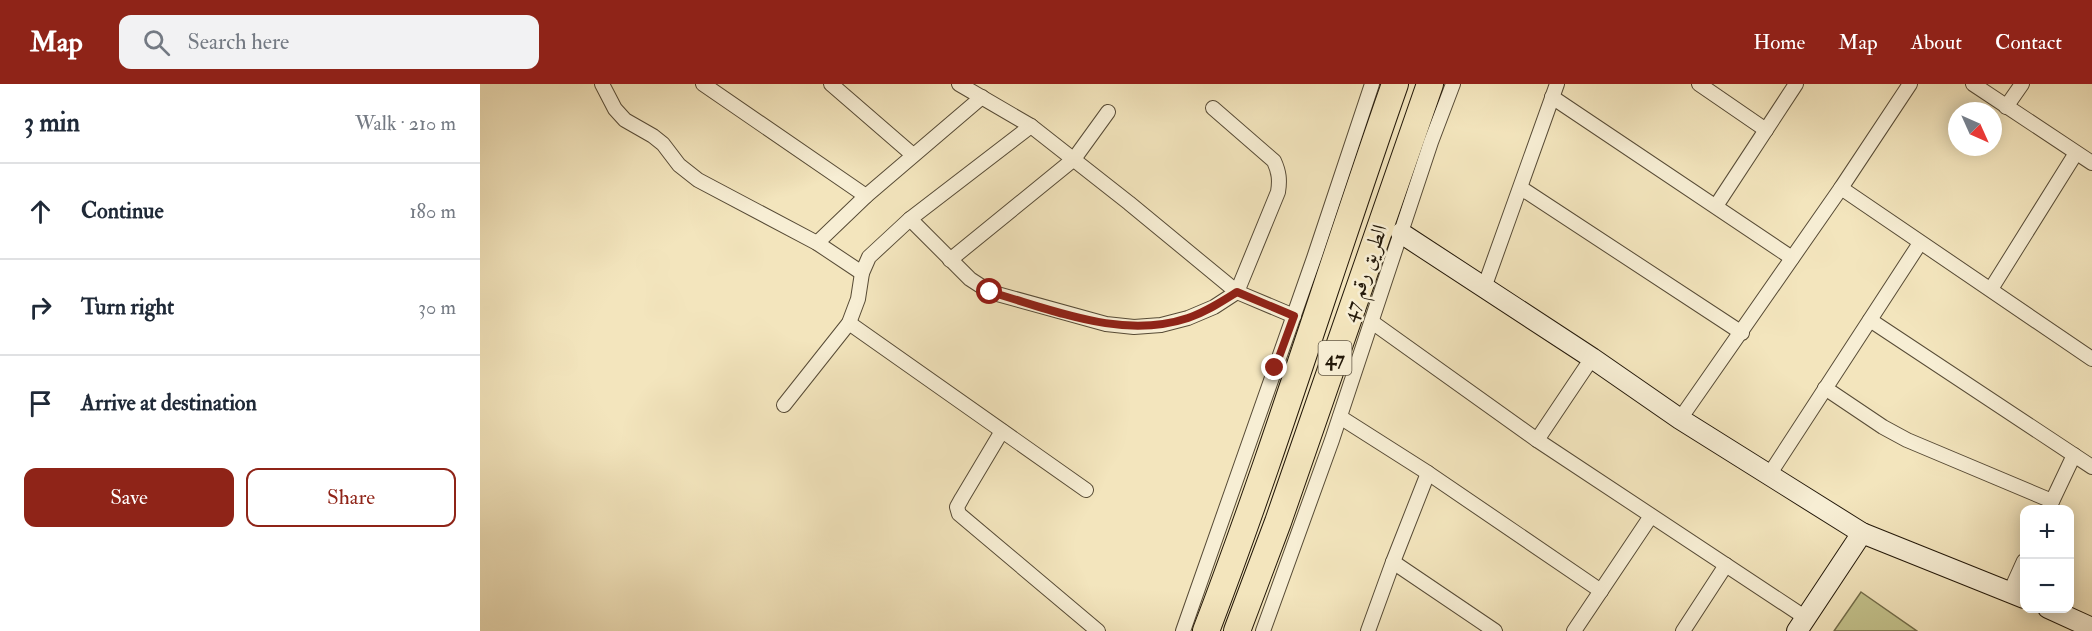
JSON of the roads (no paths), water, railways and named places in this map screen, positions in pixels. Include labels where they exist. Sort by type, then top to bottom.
[{"type":"highway","name":"الطريق رقم 47","points":[[1206,631],[1252,508],[1286,371],[1348,216],[1395,84]]},
{"type":"highway","name":"الطريق رقم 47","points":[[1237,631],[1278,522],[1430,84]]},
{"type":"street","points":[[602,84],[615,109],[625,120],[654,136],[679,165],[698,180],[817,243],[862,273]]},
{"type":"street","points":[[703,84],[866,196]]},
{"type":"street","points":[[831,84],[914,155]]},
{"type":"street","points":[[960,84],[1031,126],[1237,292],[1294,316]]},
{"type":"street","points":[[1183,631],[1286,371],[1294,316],[1372,84]]},
{"type":"street","points":[[1263,631],[1340,417],[1431,142],[1453,84]]},
{"type":"street","points":[[1484,288],[1557,84]]},
{"type":"street","points":[[1699,84],[1766,130]]},
{"type":"street","points":[[1716,206],[1796,84]]},
{"type":"street","points":[[1680,419],[1742,333],[1910,84]]},
{"type":"street","points":[[1973,84],[2092,163]]},
{"type":"street","points":[[2006,107],[2022,84]]},
{"type":"street","points":[[817,243],[866,196],[982,97]]},
{"type":"street","points":[[1552,97],[1792,258]]},
{"type":"street","points":[[910,219],[970,279],[990,292],[1106,324],[1134,327],[1179,320],[1214,307],[1237,292],[1278,192],[1279,171],[1268,155],[1213,108]]},
{"type":"street","points":[[950,260],[1074,159],[1108,112]]},
{"type":"street","points":[[784,405],[849,323],[858,299],[862,273],[869,257],[910,219],[1031,126]]},
{"type":"street","points":[[1991,289],[2076,153]]},
{"type":"street","points":[[1521,188],[1742,333]]},
{"type":"street","points":[[1841,188],[2092,359]]},
{"type":"street","points":[[1401,233],[1592,358],[1680,419],[1862,534],[2017,595]]},
{"type":"street","points":[[1769,475],[1920,243]]},
{"type":"street","points":[[1870,320],[2092,467]]},
{"type":"street","points":[[1372,321],[1537,440],[1726,565],[1801,625],[1862,534]]},
{"type":"street","points":[[849,323],[1086,490]]},
{"type":"street","points":[[1537,440],[1592,358]]},
{"type":"street","points":[[1825,388],[1883,427],[1907,440],[2050,505],[2074,455]]},
{"type":"street","points":[[1340,417],[1428,473],[1601,591]]},
{"type":"street","points":[[1002,431],[957,507],[959,514],[1098,631]]},
{"type":"street","points":[[1368,631],[1428,473]]},
{"type":"street","points":[[1575,631],[1651,516]]},
{"type":"street","points":[[1393,561],[1495,631]]},
{"type":"street","points":[[1683,631],[1726,565]]},
{"type":"street","points":[[2058,613],[2092,627]]}]
